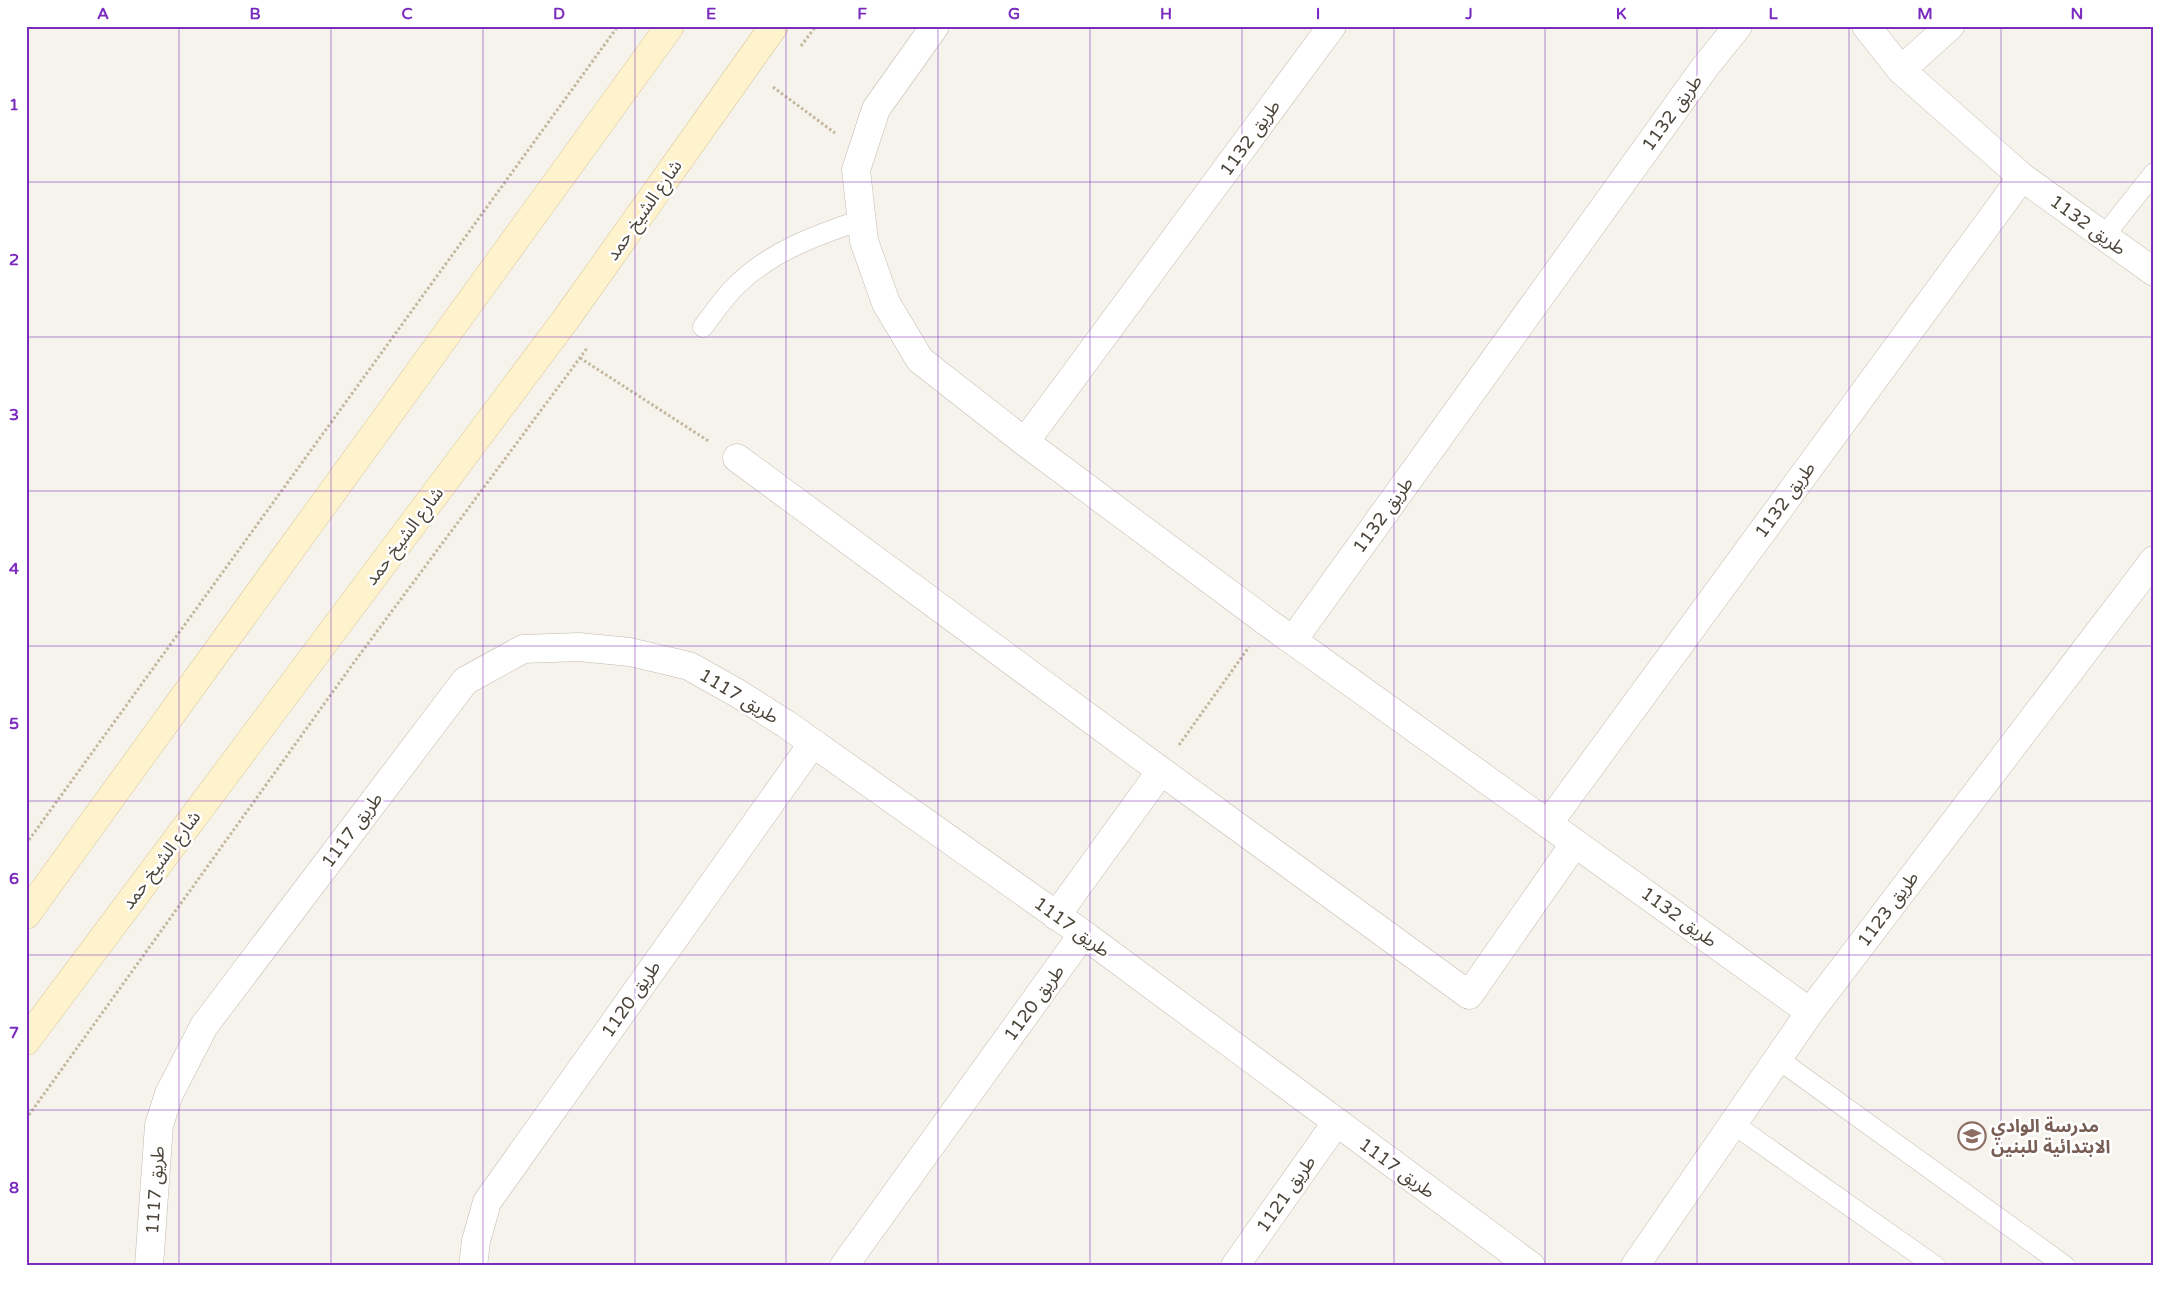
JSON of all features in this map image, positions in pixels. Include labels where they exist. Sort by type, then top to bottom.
[{"type":"main road","points":[[26,915],[670,26]]},
{"type":"main road","name":"شارع الشيخ حمد","points":[[26,1041],[566,320],[774,26]]},
{"type":"street","name":"طريق 1132","points":[[935,26],[876,109],[856,170],[864,241],[886,303],[920,360],[1025,442],[1267,622],[1810,1012]]},
{"type":"street","name":"طريق 1132","points":[[1025,442],[1332,26]]},
{"type":"street","name":"طريق 1132","points":[[1293,640],[1705,67],[1738,26]]},
{"type":"street","name":"طريق 1132","points":[[1866,26],[1901,70],[2022,177],[2154,272]]},
{"type":"street","points":[[1901,70],[1950,26]]},
{"type":"street","name":"طريق 1132","points":[[1548,824],[2022,177]]},
{"type":"street","points":[[736,458],[1469,995],[1575,843]]},
{"type":"street","name":"طريق 1123","points":[[1635,1266],[1810,1012],[2154,560]]},
{"type":"street","name":"طريق 1117","points":[[149,1266],[159,1125],[170,1094],[204,1026],[465,680],[523,649],[579,647],[630,652],[689,666],[737,693],[813,743],[1083,934],[1531,1266]]},
{"type":"street","name":"طريق 1120","points":[[473,1266],[476,1242],[487,1202],[813,743]]},
{"type":"street","points":[[1056,916],[1161,771]]},
{"type":"street","name":"طريق 1120","points":[[844,1266],[1083,934]]},
{"type":"street","name":"طريق 1121","points":[[1235,1266],[1336,1123]]},
{"type":"lane","points":[[2104,236],[2154,172]]},
{"type":"lane","points":[[703,327],[732,290],[755,270],[787,248],[810,237],[861,220]]},
{"type":"lane","points":[[1778,1059],[2065,1266]]},
{"type":"lane","points":[[1732,1123],[1935,1266]]},
{"type":"path","points":[[26,844],[618,26]]},
{"type":"path","points":[[798,51],[816,26]]},
{"type":"path","points":[[767,95],[778,80]]},
{"type":"path","points":[[773,87],[862,152]]},
{"type":"path","points":[[26,1119],[355,661],[590,344]]},
{"type":"path","points":[[580,358],[691,431],[736,458]]},
{"type":"path","points":[[1161,771],[1267,622]]},
{"type":"place","name":"مدرسة الوادي الابتدائية للبنين","points":[[1972,1136]]}]
